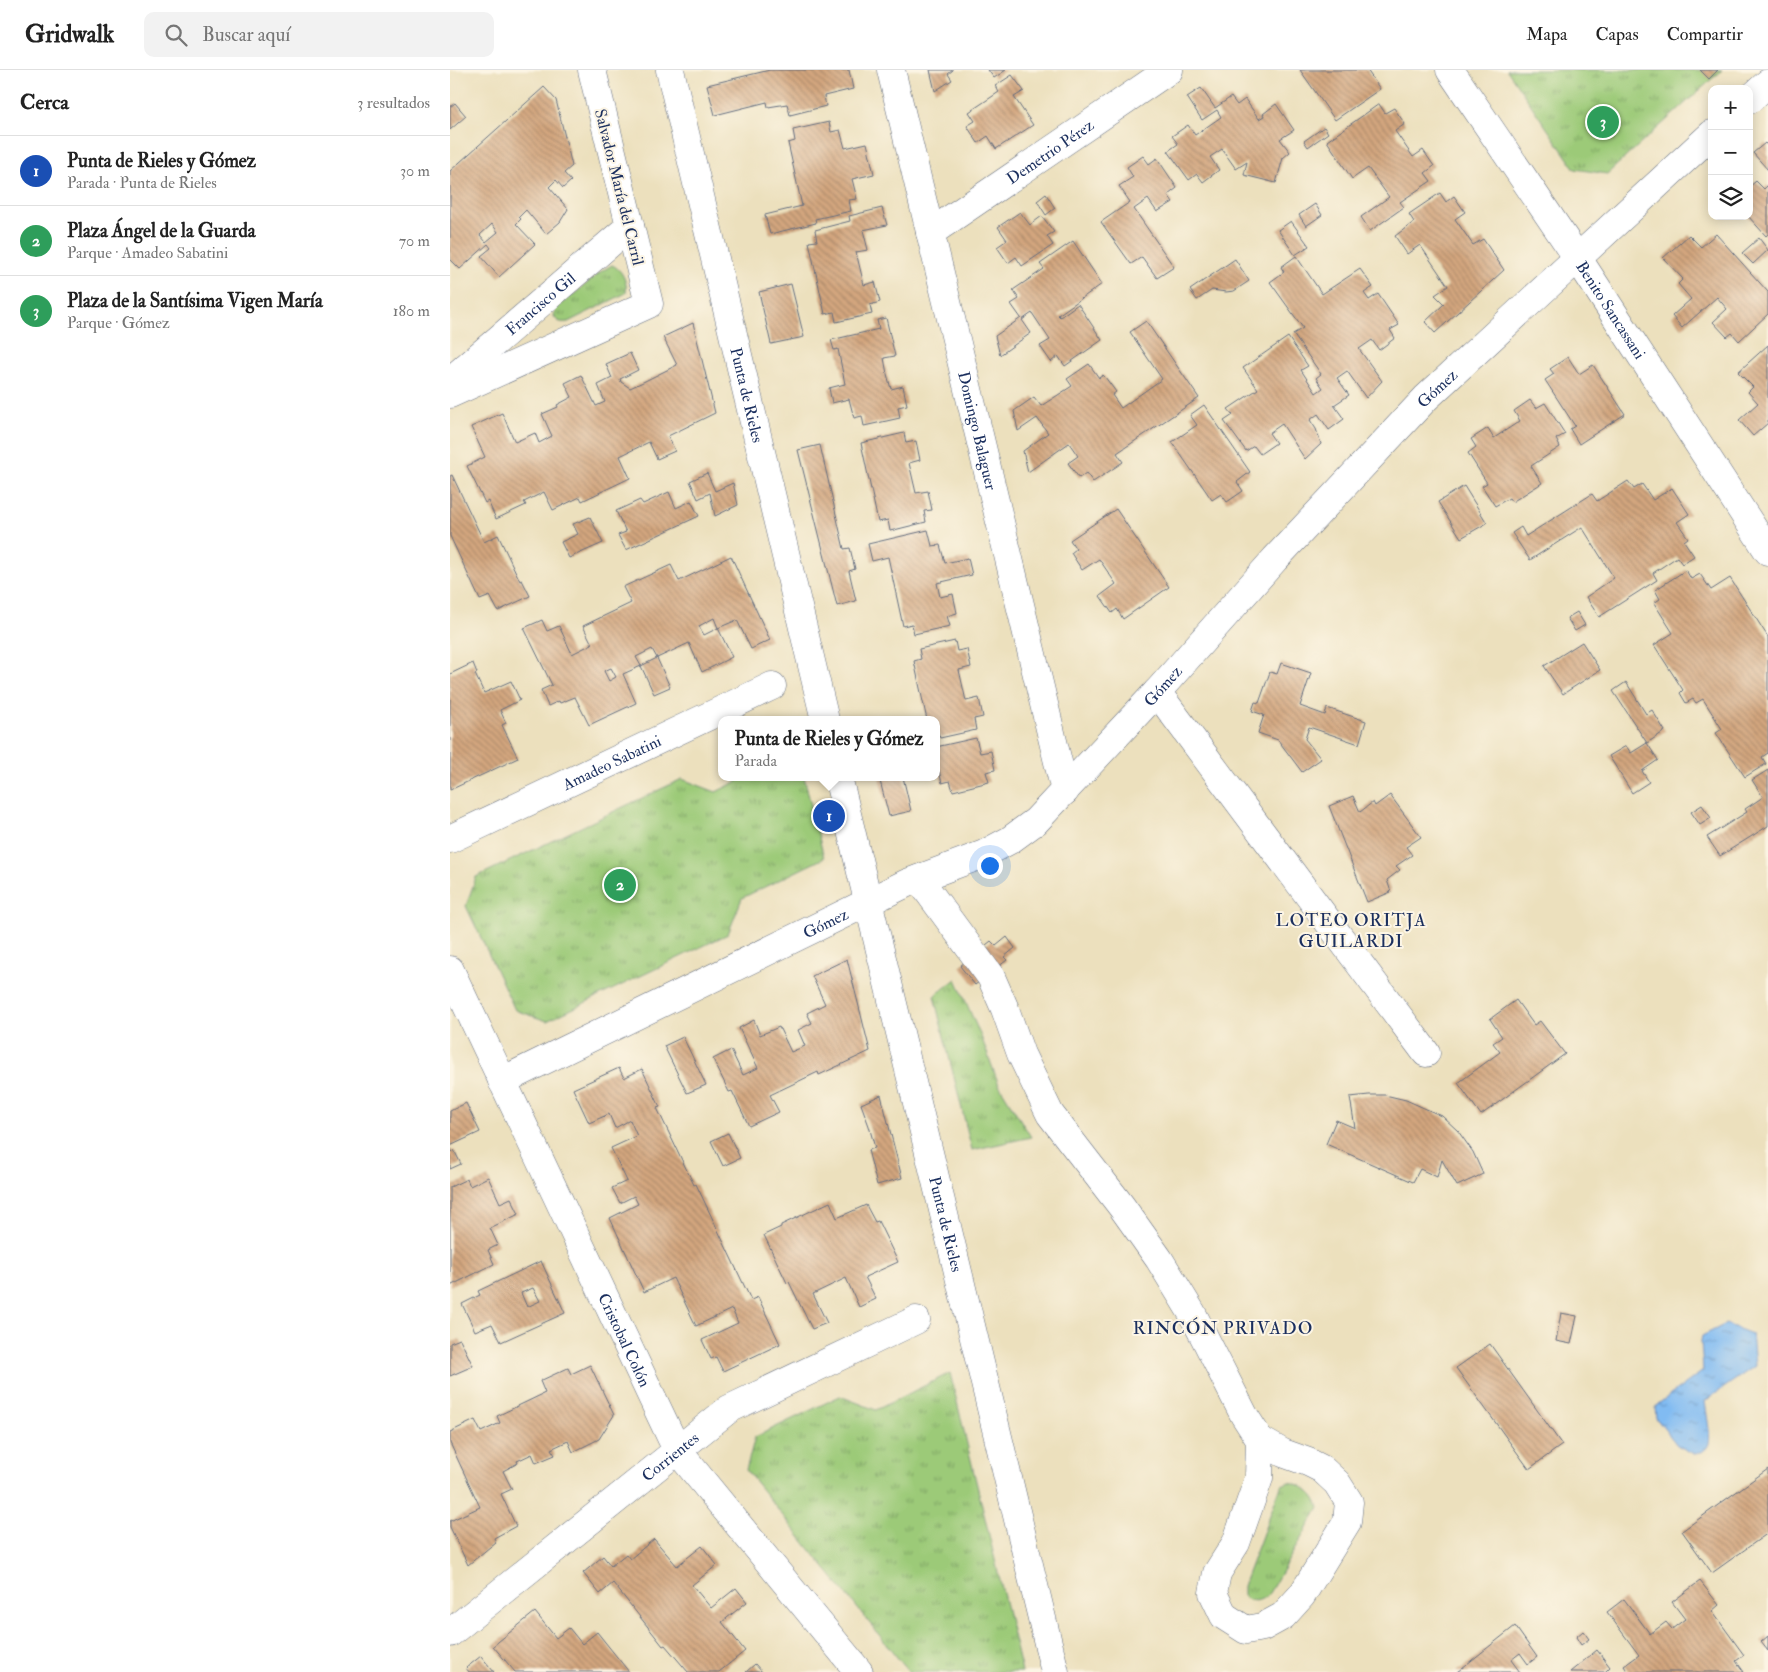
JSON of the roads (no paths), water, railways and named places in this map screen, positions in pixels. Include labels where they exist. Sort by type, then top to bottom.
[{"type":"street","name":"Salvador María del Carril","points":[[592,70],[649,304]]},
{"type":"street","name":"Punta de Rieles","points":[[670,70],[824,716]]},
{"type":"street","name":"Domingo Balaguer","points":[[891,70],[1064,791]]},
{"type":"street","name":"Demetrio Pérez","points":[[930,233],[1169,70]]},
{"type":"street","name":"Benito Sancassani","points":[[1450,70],[1577,257],[1768,551]]},
{"type":"street","points":[[1753,96],[1768,83]]},
{"type":"street","name":"Gómez","points":[[502,1081],[869,901],[908,883],[956,866],[1010,840],[1036,820],[1157,692],[1275,559],[1426,398],[1708,138]]},
{"type":"street","name":"Francisco Gil","points":[[450,381],[630,226]]},
{"type":"street","name":"Francisco Gil","points":[[450,394],[649,304]]},
{"type":"street","name":"Amadeo Sabatini","points":[[450,839],[772,686]]},
{"type":"street","points":[[1157,692],[1426,1053]]},
{"type":"street","name":"Punta de Rieles","points":[[839,781],[1055,1672]]},
{"type":"street","points":[[919,879],[991,977],[1021,1054],[1050,1114],[1122,1207],[1159,1259],[1192,1313],[1244,1415],[1260,1440],[1283,1454],[1308,1462],[1322,1469],[1337,1483],[1349,1502],[1347,1522],[1302,1595],[1283,1616],[1263,1627],[1246,1630],[1224,1616],[1213,1593],[1217,1573],[1236,1543],[1259,1478],[1260,1440]]},
{"type":"street","name":"Cristobal Colón","points":[[450,970],[677,1450],[858,1672]]},
{"type":"street","name":"Corrientes","points":[[450,1633],[729,1409],[916,1320]]},
{"type":"water","points":[[1726,1324],[1752,1334],[1755,1366],[1705,1401],[1709,1443],[1703,1451],[1694,1454],[1677,1445],[1656,1418],[1655,1408],[1703,1371],[1702,1336]]},
{"type":"place","name":"Plaza de la Santísima Vigen María","points":[[1603,122]]},
{"type":"place","name":"Punta de Rieles y Gómez","points":[[829,816]]},
{"type":"place","name":"Plaza Ángel de la Guarda","points":[[620,885]]},
{"type":"district","name":"LOTEO ORITJA GUILARDI","points":[[1351,930]]},
{"type":"district","name":"RINCÓN PRIVADO","points":[[1223,1328]]}]
